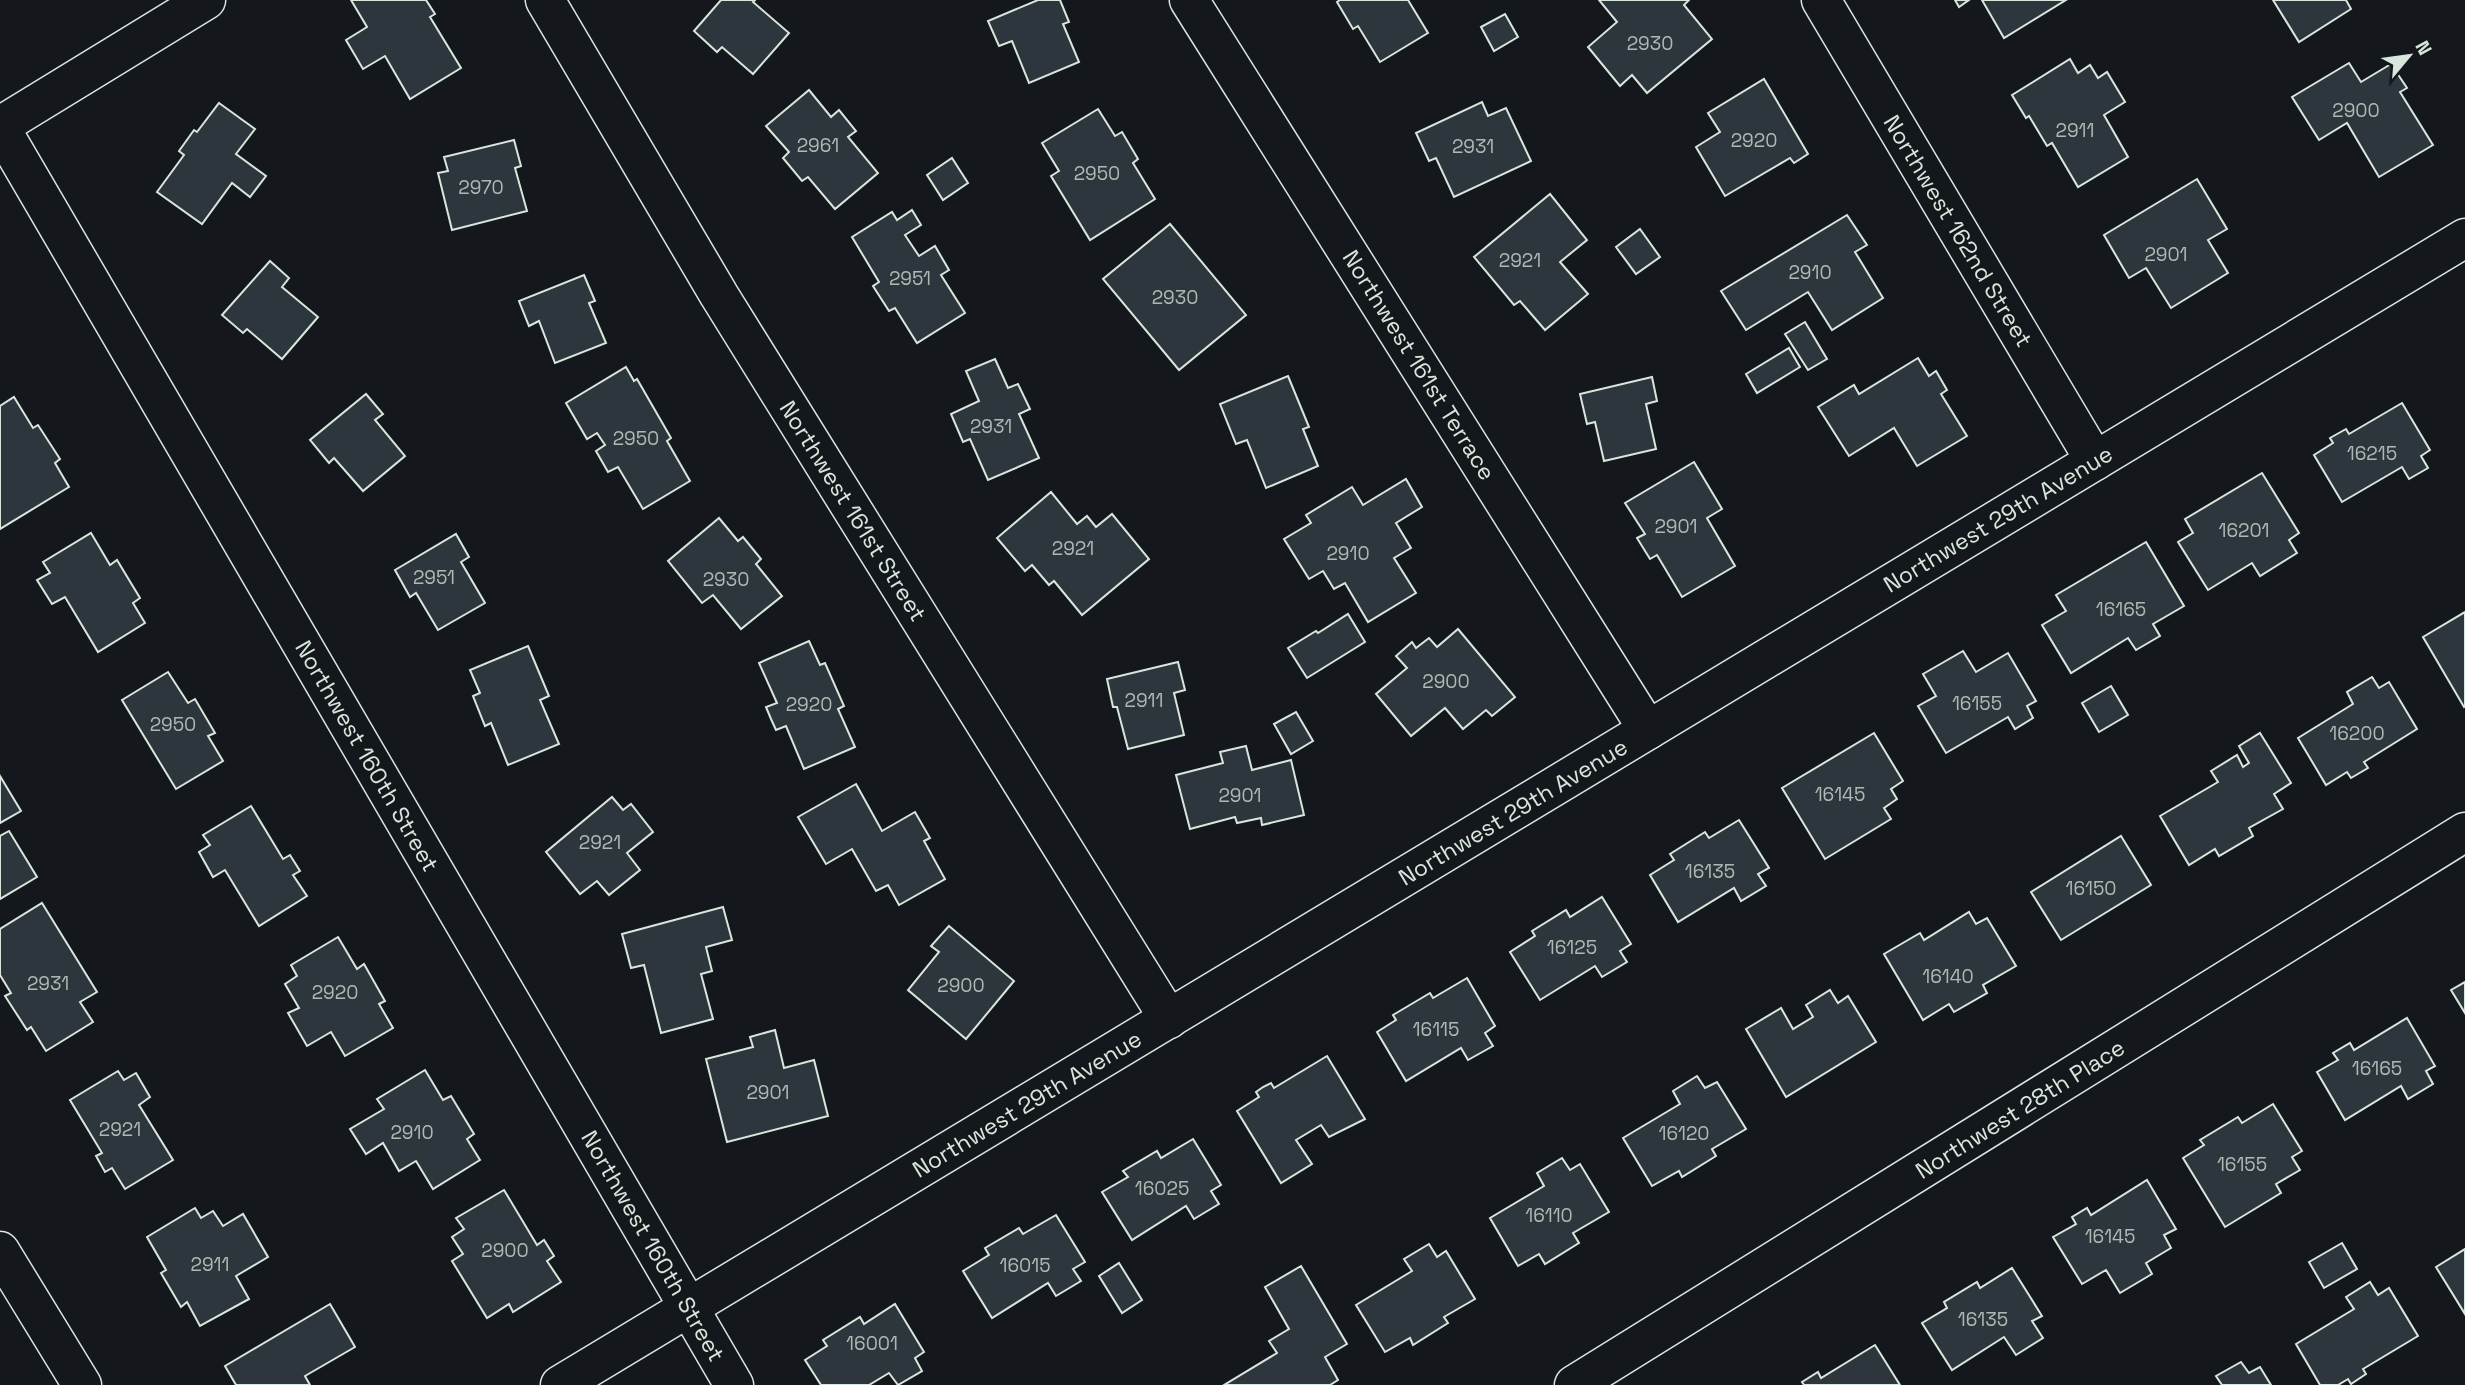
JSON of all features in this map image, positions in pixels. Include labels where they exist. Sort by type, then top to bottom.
[{"type":"street","points":[[0,126],[205,0]]},
{"type":"street","name":"Northwest 161st Street","points":[[545,0],[719,295],[1169,1018]]},
{"type":"street","name":"Northwest 161st Terrace","points":[[1189,0],[1648,730]]},
{"type":"street","name":"Northwest 162nd Street","points":[[1821,0],[2095,461]]},
{"type":"street","name":"Northwest 160th Street","points":[[0,126],[734,1385]]},
{"type":"street","name":"Northwest 29th Avenue","points":[[560,1385],[2465,238]]},
{"type":"street","name":"Northwest 28th Place","points":[[1574,1385],[2465,832]]},
{"type":"street","points":[[0,1251],[82,1385]]},
{"type":"building","points":[[351,0],[426,0],[435,14],[430,17],[461,68],[410,99],[385,56],[363,69],[346,40],[367,27]]},
{"type":"building","points":[[721,0],[755,0],[753,2],[789,33],[753,74],[722,47],[717,52],[694,31]]},
{"type":"building","points":[[1038,0],[1060,0],[1069,22],[1063,24],[1079,62],[1029,83],[1012,41],[999,46],[988,21]]},
{"type":"building","points":[[1408,0],[1428,33],[1380,62],[1358,26],[1353,29],[1337,2]]},
{"type":"building","points":[[1599,0],[1689,0],[1684,5],[1712,39],[1647,93],[1632,75],[1620,86],[1588,47],[1617,22]]},
{"type":"building","points":[[1955,0],[1969,0],[1959,7]]},
{"type":"building","points":[[1982,0],[2066,0],[2004,38]]},
{"type":"building","points":[[2273,0],[2346,0],[2351,9],[2299,42]]},
{"type":"building","points":[[1505,14],[1518,37],[1494,51],[1481,27]]},
{"type":"building","points":[[2070,59],[2078,73],[2090,65],[2098,78],[2107,72],[2125,102],[2104,115],[2128,157],[2078,187],[2052,143],[2047,146],[2029,116],[2026,118],[2012,95]]},
{"type":"building","points":[[2349,63],[2361,82],[2391,64],[2407,88],[2400,92],[2433,145],[2379,177],[2347,123],[2319,140],[2292,97]]},
{"type":"building","points":[[1764,79],[1808,154],[1794,163],[1790,158],[1725,196],[1696,147],[1720,132],[1708,113]]},
{"type":"building","points":[[809,90],[831,117],[839,110],[856,131],[848,137],[878,173],[835,209],[808,177],[802,181],[783,158],[789,152],[766,126]]},
{"type":"building","points":[[1482,102],[1488,116],[1506,108],[1531,161],[1454,197],[1436,158],[1429,161],[1416,133]]},
{"type":"building","points":[[219,103],[255,129],[236,154],[266,176],[250,197],[232,183],[202,224],[157,192],[184,155],[179,151]]},
{"type":"building","points":[[1098,109],[1115,136],[1122,132],[1138,159],[1133,163],[1155,199],[1090,240],[1051,176],[1059,171],[1042,143]]},
{"type":"building","points":[[514,140],[521,166],[515,168],[527,211],[452,230],[438,173],[448,171],[444,157]]},
{"type":"building","points":[[952,158],[968,183],[943,200],[927,175]]},
{"type":"building","points":[[2197,179],[2227,229],[2208,240],[2228,273],[2171,308],[2146,268],[2129,278],[2104,235]]},
{"type":"building","points":[[1550,194],[1587,240],[1560,262],[1588,294],[1545,330],[1520,301],[1514,305],[1474,257]]},
{"type":"building","points":[[912,210],[921,225],[905,235],[919,256],[935,246],[949,270],[941,275],[965,313],[917,343],[895,308],[889,311],[873,286],[879,282],[852,237],[892,212],[897,220]]},
{"type":"building","points":[[1847,215],[1867,245],[1855,252],[1883,298],[1832,330],[1808,292],[1746,330],[1721,291]]},
{"type":"building","points":[[1170,224],[1246,315],[1179,370],[1103,279]]},
{"type":"building","points":[[1640,229],[1660,257],[1636,274],[1616,247]]},
{"type":"building","points":[[270,261],[289,278],[282,287],[318,317],[282,359],[247,329],[243,333],[222,315]]},
{"type":"building","points":[[584,275],[595,301],[589,303],[606,343],[555,363],[539,321],[529,326],[519,301]]},
{"type":"building","points":[[1805,322],[1827,359],[1808,370],[1785,334]]},
{"type":"building","points":[[1789,348],[1800,367],[1757,393],[1746,374]]},
{"type":"building","points":[[1918,358],[1929,376],[1936,371],[1947,390],[1941,394],[1967,436],[1917,466],[1894,428],[1849,456],[1818,407],[1854,385],[1859,394]]},
{"type":"building","points":[[995,359],[1008,388],[1018,384],[1030,409],[1019,414],[1039,458],[988,480],[970,439],[963,442],[951,414],[979,401],[966,371]]},
{"type":"building","points":[[626,367],[634,381],[637,379],[671,438],[667,441],[690,481],[643,509],[618,467],[608,472],[596,451],[605,445],[597,433],[587,439],[566,403]]},
{"type":"building","points":[[1288,376],[1309,427],[1303,429],[1318,466],[1266,488],[1247,440],[1236,444],[1220,404]]},
{"type":"building","points":[[1652,377],[1657,401],[1646,404],[1656,449],[1604,461],[1595,422],[1587,424],[1580,394]]},
{"type":"building","points":[[366,394],[383,414],[375,420],[405,456],[363,491],[334,458],[329,463],[310,440]]},
{"type":"building","points":[[14,397],[33,428],[38,425],[60,459],[55,463],[69,487],[0,529],[0,406]]},
{"type":"building","points":[[2402,403],[2430,450],[2421,456],[2428,468],[2409,479],[2402,467],[2342,502],[2314,455],[2333,443],[2330,438],[2346,429],[2349,434]]},
{"type":"building","points":[[1694,462],[1722,509],[1707,518],[1735,566],[1682,597],[1657,555],[1650,559],[1637,538],[1645,534],[1625,503]]},
{"type":"building","points":[[2262,473],[2299,533],[2289,540],[2297,553],[2260,576],[2252,563],[2208,590],[2178,542],[2193,533],[2185,519]]},
{"type":"building","points":[[1406,479],[1422,507],[1396,523],[1411,548],[1394,558],[1416,593],[1368,622],[1345,583],[1334,589],[1323,571],[1309,579],[1284,539],[1311,523],[1306,515],[1352,487],[1363,505]]},
{"type":"building","points":[[1051,492],[1077,524],[1087,516],[1096,527],[1112,514],[1149,559],[1082,615],[1054,581],[1049,585],[1032,565],[1025,571],[997,538]]},
{"type":"building","points":[[719,518],[738,541],[743,537],[761,559],[756,564],[782,596],[741,629],[713,595],[702,603],[668,561]]},
{"type":"building","points":[[91,533],[110,565],[117,560],[140,598],[133,603],[145,623],[98,652],[65,597],[52,604],[37,580],[50,573],[43,562]]},
{"type":"building","points":[[456,534],[469,557],[461,562],[485,603],[438,630],[416,593],[410,597],[395,570]]},
{"type":"building","points":[[2146,542],[2184,606],[2153,624],[2160,636],[2136,650],[2128,638],[2071,673],[2042,625],[2066,611],[2056,595]]},
{"type":"building","points":[[2465,612],[2465,706],[2464,707],[2423,637]]},
{"type":"building","points":[[1348,614],[1365,642],[1307,678],[1288,648]]},
{"type":"building","points":[[1458,629],[1515,697],[1492,716],[1486,710],[1463,729],[1445,708],[1411,736],[1376,694],[1407,668],[1396,656],[1412,642],[1416,648],[1429,638],[1437,647]]},
{"type":"building","points":[[809,641],[820,665],[825,663],[844,706],[838,709],[855,747],[804,769],[786,726],[776,730],[771,719],[766,707],[777,703],[759,663]]},
{"type":"building","points":[[528,646],[549,696],[540,700],[559,744],[508,765],[491,723],[485,726],[473,696],[480,693],[470,670]]},
{"type":"building","points":[[1963,651],[1976,672],[2008,653],[2036,701],[2027,706],[2033,718],[2015,729],[2008,717],[1946,753],[1918,706],[1936,696],[1923,674]]},
{"type":"building","points":[[1178,662],[1185,690],[1174,693],[1184,735],[1128,749],[1117,707],[1113,707],[1107,679]]},
{"type":"building","points":[[168,672],[188,703],[195,699],[215,733],[208,736],[223,761],[176,789],[122,700]]},
{"type":"building","points":[[2372,677],[2379,688],[2389,682],[2417,729],[2364,762],[2368,768],[2351,778],[2347,772],[2326,785],[2298,738],[2353,704],[2347,692]]},
{"type":"building","points":[[2111,686],[2128,715],[2099,732],[2082,703]]},
{"type":"building","points":[[1296,712],[1313,741],[1291,754],[1274,724]]},
{"type":"building","points":[[1874,733],[1903,781],[1891,789],[1897,799],[1884,808],[1891,819],[1825,859],[1782,788]]},
{"type":"building","points":[[2260,733],[2291,783],[2274,794],[2283,809],[2249,828],[2253,836],[2219,856],[2215,849],[2189,865],[2160,816],[2218,782],[2211,771],[2237,755],[2243,767],[2249,763],[2239,746]]},
{"type":"building","points":[[1246,746],[1252,770],[1291,760],[1304,815],[1262,825],[1261,818],[1237,823],[1235,817],[1190,829],[1176,775],[1223,763],[1220,752]]},
{"type":"building","points":[[0,776],[21,811],[0,823]]},
{"type":"building","points":[[856,784],[882,831],[915,812],[930,838],[924,841],[945,879],[899,905],[888,885],[876,891],[852,849],[826,864],[798,817]]},
{"type":"building","points":[[612,797],[623,810],[631,804],[653,832],[627,853],[640,870],[609,895],[597,881],[580,894],[546,852]]},
{"type":"building","points":[[251,806],[283,859],[290,855],[300,871],[293,875],[307,896],[259,926],[225,870],[213,877],[199,852],[210,845],[203,835]]},
{"type":"building","points":[[1739,820],[1769,868],[1758,874],[1766,886],[1741,901],[1734,888],[1678,922],[1650,875],[1674,860],[1670,854],[1705,832],[1709,838]]},
{"type":"building","points":[[9,831],[37,877],[0,899],[0,836]]},
{"type":"building","points":[[2121,836],[2151,885],[2061,940],[2031,892]]},
{"type":"building","points":[[1602,897],[1631,944],[1620,951],[1627,962],[1602,977],[1595,966],[1540,1000],[1510,952],[1535,936],[1532,931],[1566,910],[1570,917]]},
{"type":"building","points":[[42,903],[97,992],[80,1002],[93,1022],[46,1051],[31,1027],[27,1030],[5,996],[11,993],[0,975],[0,929]]},
{"type":"building","points":[[723,907],[732,940],[706,947],[712,971],[701,974],[713,1019],[661,1033],[644,965],[631,968],[622,934]]},
{"type":"building","points":[[1969,912],[1976,924],[1987,918],[2016,966],[1983,985],[1987,993],[1954,1012],[1949,1004],[1923,1020],[1884,954],[1920,933],[1924,940]]},
{"type":"building","points":[[949,926],[1014,981],[966,1039],[908,990],[939,952],[931,946]]},
{"type":"building","points":[[338,937],[357,969],[364,964],[385,1001],[379,1004],[393,1028],[345,1056],[331,1032],[307,1046],[288,1013],[299,1008],[285,984],[297,976],[291,965]]},
{"type":"building","points":[[1467,978],[1495,1026],[1485,1033],[1493,1046],[1468,1060],[1461,1048],[1406,1081],[1377,1032],[1396,1020],[1393,1015],[1430,993],[1433,998]]},
{"type":"building","points":[[2465,982],[2465,1013],[2451,990]]},
{"type":"building","points":[[1830,990],[1838,1003],[1848,996],[1876,1042],[1786,1097],[1746,1029],[1781,1008],[1793,1029],[1813,1017],[1806,1005]]},
{"type":"building","points":[[2407,1018],[2435,1066],[2426,1071],[2433,1084],[2408,1099],[2401,1086],[2345,1120],[2317,1072],[2338,1060],[2333,1053],[2350,1043],[2354,1050]]},
{"type":"building","points":[[775,1030],[784,1068],[814,1060],[828,1116],[727,1142],[706,1059],[753,1047],[750,1037]]},
{"type":"building","points":[[1327,1056],[1365,1119],[1329,1137],[1321,1125],[1296,1140],[1312,1164],[1281,1183],[1237,1111],[1259,1097],[1256,1092],[1263,1087],[1271,1083],[1274,1088]]},
{"type":"building","points":[[425,1070],[443,1100],[451,1096],[474,1134],[467,1139],[480,1160],[433,1189],[416,1161],[399,1171],[383,1143],[366,1154],[350,1129],[384,1109],[377,1099]]},
{"type":"building","points":[[118,1071],[124,1080],[136,1073],[150,1097],[139,1105],[173,1160],[125,1189],[112,1168],[105,1172],[96,1156],[102,1153],[70,1100]]},
{"type":"building","points":[[1697,1076],[1705,1088],[1717,1082],[1746,1129],[1712,1149],[1716,1156],[1682,1177],[1679,1171],[1652,1186],[1623,1138],[1680,1104],[1673,1091]]},
{"type":"building","points":[[2273,1104],[2302,1151],[2292,1157],[2300,1170],[2276,1184],[2281,1193],[2225,1227],[2183,1158],[2204,1145],[2200,1140],[2238,1117],[2242,1123]]},
{"type":"building","points":[[1193,1139],[1221,1185],[1211,1191],[1219,1204],[1194,1219],[1186,1206],[1132,1240],[1102,1192],[1128,1177],[1123,1171],[1157,1151],[1161,1158]]},
{"type":"building","points":[[1562,1158],[1570,1170],[1580,1164],[1609,1212],[1573,1233],[1579,1243],[1545,1264],[1539,1254],[1518,1266],[1490,1218],[1544,1186],[1537,1173]]},
{"type":"building","points":[[2147,1180],[2176,1229],[2164,1235],[2171,1248],[2146,1263],[2152,1274],[2120,1293],[2106,1270],[2082,1284],[2053,1237],[2076,1224],[2072,1217],[2087,1208],[2091,1215]]},
{"type":"building","points":[[504,1190],[537,1245],[544,1240],[554,1256],[547,1261],[561,1282],[513,1312],[509,1304],[487,1318],[452,1261],[463,1254],[452,1237],[464,1229],[456,1218]]},
{"type":"building","points":[[195,1208],[201,1218],[213,1211],[223,1226],[243,1214],[268,1257],[236,1276],[249,1299],[200,1326],[187,1302],[181,1307],[161,1273],[166,1270],[147,1237]]},
{"type":"building","points":[[1056,1215],[1085,1262],[1073,1269],[1081,1281],[1056,1296],[1048,1283],[992,1318],[963,1271],[989,1255],[985,1248],[1019,1228],[1023,1234]]},
{"type":"building","points":[[2342,1243],[2357,1269],[2324,1288],[2309,1262]]},
{"type":"building","points":[[1429,1244],[1437,1257],[1446,1251],[1475,1299],[1444,1317],[1448,1323],[1413,1345],[1410,1338],[1385,1352],[1356,1305],[1412,1271],[1404,1259]]},
{"type":"building","points":[[2465,1249],[2465,1314],[2436,1267]]},
{"type":"building","points":[[1119,1263],[1142,1300],[1122,1313],[1099,1276]]},
{"type":"building","points":[[1301,1266],[1347,1344],[1325,1357],[1338,1380],[1330,1385],[1224,1385],[1277,1353],[1269,1341],[1289,1329],[1265,1287]]},
{"type":"building","points":[[2012,1268],[2042,1316],[2032,1321],[2043,1338],[2016,1355],[2004,1337],[1952,1370],[1922,1323],[1947,1308],[1944,1302],[1977,1282],[1980,1288]]},
{"type":"building","points":[[2370,1282],[2378,1295],[2389,1288],[2418,1336],[2363,1369],[2366,1374],[2351,1384],[2348,1379],[2338,1385],[2320,1385],[2296,1344],[2354,1309],[2346,1297]]},
{"type":"building","points":[[330,1304],[355,1347],[305,1376],[310,1385],[236,1385],[225,1366]]},
{"type":"building","points":[[895,1304],[924,1352],[915,1358],[922,1371],[898,1385],[889,1373],[869,1385],[821,1385],[805,1360],[827,1346],[823,1340],[860,1317],[864,1324]]},
{"type":"building","points":[[1875,1345],[1900,1385],[1804,1385],[1802,1382],[1818,1372],[1821,1378]]},
{"type":"building","points":[[2241,1362],[2249,1373],[2260,1367],[2271,1385],[2222,1385],[2216,1376]]}]
